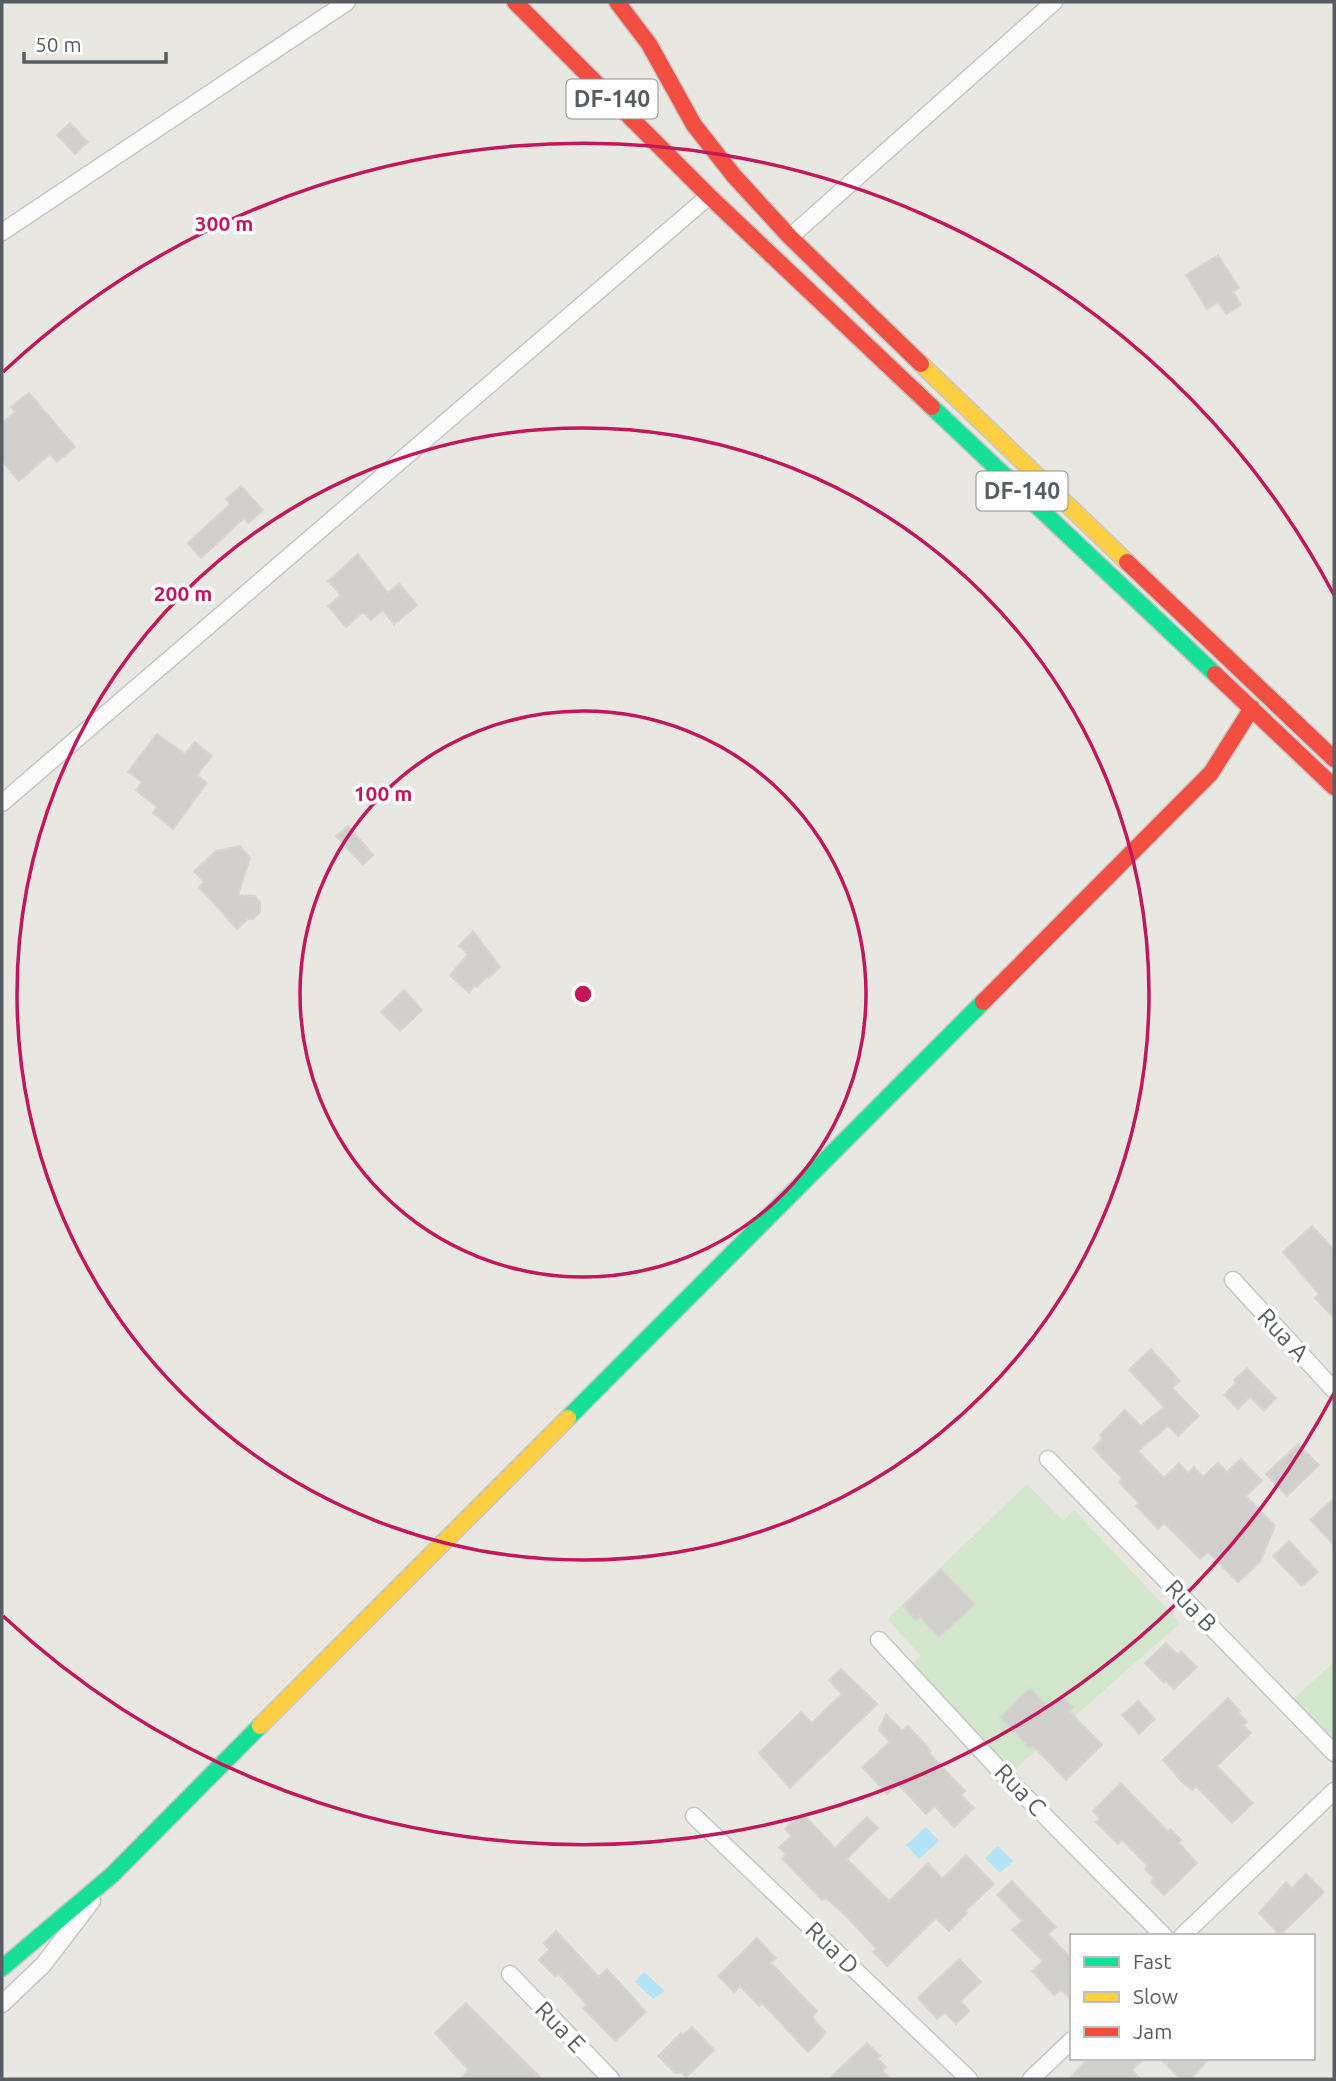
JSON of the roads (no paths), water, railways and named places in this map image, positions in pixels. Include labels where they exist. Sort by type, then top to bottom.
[{"type":"main road","name":"DF-140","points":[[514,2],[709,196],[1334,787]]},
{"type":"main road","name":"DF-140","points":[[617,2],[649,44],[694,125],[734,176],[790,237],[1016,457],[1334,759]]},
{"type":"main road","points":[[3,1966],[113,1875],[1211,773],[1252,708]]},
{"type":"street","points":[[2,232],[347,2]]},
{"type":"street","points":[[790,237],[1054,2]]},
{"type":"street","points":[[2,803],[709,196]]},
{"type":"street","name":"Rua A","points":[[1233,1280],[1334,1390]]},
{"type":"street","name":"Rua B","points":[[1048,1459],[1334,1753]]},
{"type":"street","name":"Rua C","points":[[879,1640],[1006,1777],[1162,1934]]},
{"type":"street","points":[[1184,1934],[1334,1791]]},
{"type":"street","name":"Rua D","points":[[694,1816],[970,2079]]},
{"type":"street","points":[[2,2004],[43,1965],[113,1875]]},
{"type":"street","name":"Rua E","points":[[509,1974],[611,2079]]},
{"type":"street","points":[[1031,2079],[1070,2042]]},
{"type":"water","points":[[926,1827],[939,1841],[919,1859],[906,1845]]},
{"type":"water","points":[[998,1846],[1013,1861],[1000,1873],[985,1858]]},
{"type":"water","points":[[644,1972],[665,1991],[653,1999],[635,1982]]}]
